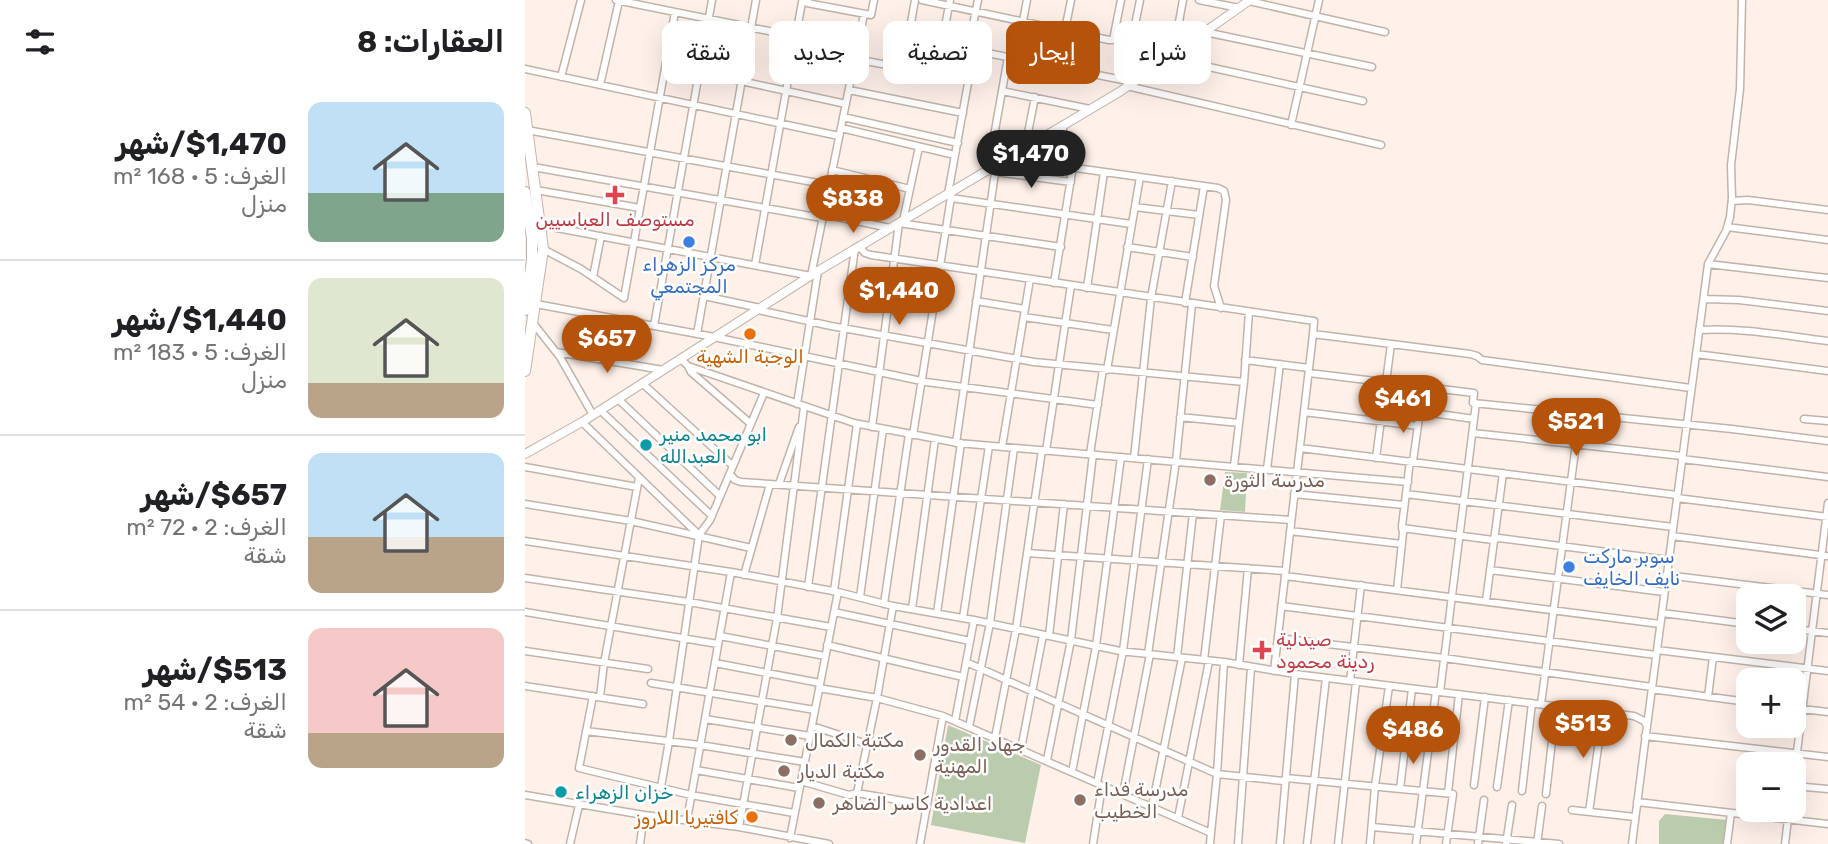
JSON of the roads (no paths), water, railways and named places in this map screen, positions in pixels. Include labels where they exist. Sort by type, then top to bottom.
[{"type":"highway","points":[[525,113],[533,167],[527,213],[532,238],[528,304],[533,323],[525,371]]},
{"type":"highway","points":[[528,304],[543,249],[541,225],[530,191]]},
{"type":"main road","points":[[1211,28],[1250,1]]},
{"type":"main road","points":[[525,454],[582,422],[814,273],[951,195],[1130,84]]},
{"type":"street","points":[[561,77],[581,0]]},
{"type":"street","points":[[600,85],[617,0],[720,21]]},
{"type":"street","points":[[709,19],[712,0]]},
{"type":"street","points":[[752,21],[756,0]]},
{"type":"street","points":[[793,0],[871,15],[874,0]]},
{"type":"street","points":[[911,21],[915,0]]},
{"type":"street","points":[[922,0],[949,3],[1023,21],[1027,0]]},
{"type":"street","points":[[974,21],[978,0]]},
{"type":"street","points":[[1067,21],[1071,0]]},
{"type":"street","points":[[1100,38],[1113,40],[1121,0]]},
{"type":"street","points":[[1136,21],[1140,0]]},
{"type":"street","points":[[1180,21],[1183,0]]},
{"type":"street","points":[[1199,0],[1239,8]]},
{"type":"street","points":[[1291,125],[1319,0]]},
{"type":"street","points":[[1632,844],[1708,264],[1727,227],[1732,201],[1731,165],[1740,89],[1742,0]]},
{"type":"street","points":[[1250,1],[1385,32]]},
{"type":"street","points":[[800,21],[806,2]]},
{"type":"street","points":[[946,21],[949,3]]},
{"type":"street","points":[[543,249],[593,276],[624,298],[675,12]]},
{"type":"street","points":[[863,21],[864,14]]},
{"type":"street","points":[[1211,33],[1372,67]]},
{"type":"street","points":[[1211,67],[1363,101]]},
{"type":"street","points":[[937,613],[954,496],[964,387],[1006,68]]},
{"type":"street","points":[[525,69],[780,123],[955,155]]},
{"type":"street","points":[[654,326],[697,84]]},
{"type":"street","points":[[697,334],[741,84]]},
{"type":"street","points":[[751,84],[846,104]]},
{"type":"street","points":[[755,265],[787,84]]},
{"type":"street","points":[[796,404],[810,322],[822,216],[850,84]]},
{"type":"street","points":[[884,604],[922,381],[967,84]]},
{"type":"street","points":[[1130,84],[1381,145]]},
{"type":"street","points":[[849,90],[963,113]]},
{"type":"street","points":[[1002,90],[1090,109]]},
{"type":"street","points":[[1025,148],[1035,97]]},
{"type":"street","points":[[843,117],[958,143]]},
{"type":"street","points":[[1063,125],[1064,151],[1073,166],[1222,189],[1226,200],[1214,286],[1221,308]]},
{"type":"street","points":[[527,130],[829,185]]},
{"type":"street","points":[[872,427],[894,259],[919,147]]},
{"type":"street","points":[[1054,283],[1073,166]]},
{"type":"street","points":[[533,167],[890,228]]},
{"type":"street","points":[[993,169],[1071,182]]},
{"type":"street","points":[[832,170],[910,189]]},
{"type":"street","points":[[1087,288],[1104,172]]},
{"type":"street","points":[[1047,760],[1071,640],[1098,405],[1140,177]]},
{"type":"street","points":[[1133,458],[1151,298],[1172,181]]},
{"type":"street","points":[[1123,794],[1149,654],[1176,461],[1185,377],[1192,257],[1204,186]]},
{"type":"street","points":[[530,191],[640,208]]},
{"type":"street","points":[[951,195],[990,204],[1131,224]]},
{"type":"street","points":[[1732,201],[1748,200],[1828,209]]},
{"type":"street","points":[[1135,207],[1199,215]]},
{"type":"street","points":[[901,222],[1061,247]]},
{"type":"street","points":[[541,225],[755,265],[814,273]]},
{"type":"street","points":[[1727,227],[1828,240]]},
{"type":"street","points":[[593,276],[601,236]]},
{"type":"street","points":[[808,587],[857,247],[871,256],[1314,321],[1274,671]]},
{"type":"street","points":[[1127,247],[1192,257]]},
{"type":"street","points":[[1708,264],[1828,278]]},
{"type":"street","points":[[1002,447],[1030,279]]},
{"type":"street","points":[[995,738],[1016,629],[1034,502],[1054,399],[1071,285]]},
{"type":"street","points":[[704,296],[844,329],[1017,359],[1244,382]]},
{"type":"street","points":[[1703,299],[1739,300],[1828,311]]},
{"type":"street","points":[[976,301],[1065,323],[1113,330]]},
{"type":"street","points":[[528,304],[714,337],[922,381],[1098,405]]},
{"type":"street","points":[[1234,466],[1249,313]]},
{"type":"street","points":[[533,323],[557,352],[596,413],[712,516]]},
{"type":"street","points":[[1699,330],[1743,330],[1828,341]]},
{"type":"street","points":[[1313,334],[1471,354],[1482,360],[1691,388]]},
{"type":"street","points":[[1376,458],[1391,344]]},
{"type":"street","points":[[557,352],[663,370]]},
{"type":"street","points":[[1696,354],[1828,371]]},
{"type":"street","points":[[681,359],[691,372],[751,424]]},
{"type":"street","points":[[1245,360],[1474,393],[1473,403],[1828,441]]},
{"type":"street","points":[[1267,469],[1280,364]]},
{"type":"street","points":[[688,366],[857,424],[959,443],[1408,482]]},
{"type":"street","points":[[642,383],[733,466]]},
{"type":"street","points":[[661,787],[699,535],[712,516],[764,393]]},
{"type":"street","points":[[618,399],[720,496]]},
{"type":"street","points":[[1416,844],[1444,658],[1476,403]]},
{"type":"street","points":[[1383,406],[1474,419]]},
{"type":"street","points":[[739,827],[777,618],[804,407]]},
{"type":"street","points":[[1397,590],[1406,495],[1420,411]]},
{"type":"street","points":[[1304,412],[1418,426]]},
{"type":"street","points":[[1541,704],[1571,481],[1574,414]]},
{"type":"street","points":[[779,484],[803,416]]},
{"type":"street","points":[[1180,417],[1239,423]]},
{"type":"street","points":[[1804,418],[1828,421]]},
{"type":"street","points":[[582,422],[699,535]]},
{"type":"street","points":[[790,838],[834,612],[857,424]]},
{"type":"street","points":[[860,597],[883,429]]},
{"type":"street","points":[[1473,433],[1828,477]]},
{"type":"street","points":[[912,609],[935,439]]},
{"type":"street","points":[[963,618],[989,446]]},
{"type":"street","points":[[969,727],[990,623],[1014,448]]},
{"type":"street","points":[[1300,448],[1571,481],[1827,517]]},
{"type":"street","points":[[1072,772],[1096,646],[1121,457]]},
{"type":"street","points":[[1093,844],[1099,784],[1123,651],[1148,459]]},
{"type":"street","points":[[525,467],[637,487]]},
{"type":"street","points":[[1486,601],[1503,473]]},
{"type":"street","points":[[730,474],[740,482],[1291,520]]},
{"type":"street","points":[[639,478],[612,626],[579,768],[691,795],[794,813]]},
{"type":"street","points":[[744,575],[770,484]]},
{"type":"street","points":[[1294,494],[1405,505]]},
{"type":"street","points":[[1406,495],[1673,527]]},
{"type":"street","points":[[1806,677],[1825,556],[1828,503]]},
{"type":"street","points":[[525,504],[631,521],[751,548]]},
{"type":"street","points":[[1021,749],[1046,635],[1064,504]]},
{"type":"street","points":[[1152,807],[1179,658],[1193,513]]},
{"type":"street","points":[[1178,818],[1206,661],[1221,515]]},
{"type":"street","points":[[1402,528],[1669,560]]},
{"type":"street","points":[[1290,531],[1402,544]]},
{"type":"street","points":[[1672,536],[1825,556]]},
{"type":"street","points":[[525,541],[731,572],[1123,651],[1634,716],[1644,721],[1647,726]]},
{"type":"street","points":[[1027,553],[1248,568],[1660,624]]},
{"type":"street","points":[[1239,665],[1248,568]]},
{"type":"street","points":[[1490,570],[1664,592]]},
{"type":"street","points":[[687,820],[731,572]]},
{"type":"street","points":[[1667,575],[1828,595]]},
{"type":"street","points":[[525,578],[831,627]]},
{"type":"street","points":[[1338,844],[1361,585]]},
{"type":"street","points":[[857,793],[893,606]]},
{"type":"street","points":[[1281,606],[1550,641],[1828,671]]},
{"type":"street","points":[[525,612],[718,644]]},
{"type":"street","points":[[834,612],[970,641]]},
{"type":"street","points":[[1661,613],[1736,622]]},
{"type":"street","points":[[955,721],[974,620]]},
{"type":"street","points":[[1806,630],[1828,633]]},
{"type":"street","points":[[720,636],[825,656]]},
{"type":"street","points":[[1278,638],[1444,658],[1736,700]]},
{"type":"street","points":[[827,645],[963,677]]},
{"type":"street","points":[[525,651],[648,669]]},
{"type":"street","points":[[1708,697],[1713,657]]},
{"type":"street","points":[[966,662],[1217,774],[1453,793],[1446,844]]},
{"type":"street","points":[[715,663],[877,698],[943,716],[1211,833]]},
{"type":"street","points":[[1210,844],[1223,663]]},
{"type":"street","points":[[1238,844],[1251,667]]},
{"type":"street","points":[[1280,844],[1295,674]]},
{"type":"street","points":[[1307,844],[1327,678]]},
{"type":"street","points":[[651,683],[815,710]]},
{"type":"street","points":[[525,686],[643,704]]},
{"type":"street","points":[[1370,844],[1389,686]]},
{"type":"street","points":[[1400,789],[1412,689]]},
{"type":"street","points":[[1448,793],[1459,694]]},
{"type":"street","points":[[1474,785],[1485,697]]},
{"type":"street","points":[[1497,788],[1509,700]]},
{"type":"street","points":[[1522,791],[1532,703]]},
{"type":"street","points":[[1546,794],[1556,706]]},
{"type":"street","points":[[1806,709],[1828,712]]},
{"type":"street","points":[[1589,812],[1603,712]]},
{"type":"street","points":[[920,844],[943,716]]},
{"type":"street","points":[[705,719],[810,736]]},
{"type":"street","points":[[812,726],[867,744]]},
{"type":"street","points":[[586,731],[700,745],[805,762]]},
{"type":"street","points":[[1645,736],[1788,752]]},
{"type":"street","points":[[1806,754],[1828,757]]},
{"type":"street","points":[[696,770],[927,805]]},
{"type":"street","points":[[1806,787],[1828,789]]},
{"type":"street","points":[[525,795],[644,815],[739,827],[829,844]]},
{"type":"street","points":[[1479,840],[1484,800]]},
{"type":"street","points":[[1637,802],[1736,814]]},
{"type":"street","points":[[570,844],[579,804]]},
{"type":"street","points":[[1507,842],[1512,804]]},
{"type":"street","points":[[1537,843],[1542,806]]},
{"type":"street","points":[[1572,810],[1635,817]]},
{"type":"street","points":[[1727,844],[1731,813]]},
{"type":"street","points":[[640,844],[644,815]]},
{"type":"street","points":[[1806,821],[1828,824]]},
{"type":"street","points":[[1785,844],[1788,822]]},
{"type":"street","points":[[1372,827],[1448,834],[1479,840],[1559,844]]},
{"type":"street","points":[[781,844],[782,836]]},
{"type":"place","name":"مستوصف العباسيين","points":[[615,195]]},
{"type":"place","name":"مركز الزهراء المجتمعي","points":[[689,242]]},
{"type":"place","name":"الوجبة الشهية","points":[[750,334]]},
{"type":"place","name":"ابو محمد منير العبدالله","points":[[646,445]]},
{"type":"place","name":"مدرسة الثورة","points":[[1210,480]]},
{"type":"place","name":"سوبر ماركت نايف الخايف","points":[[1569,567]]},
{"type":"place","name":"صيدلية ردينة محمود","points":[[1262,650]]},
{"type":"place","name":"مكتبة الكمال","points":[[791,740]]},
{"type":"place","name":"جهاد القدور المهنية","points":[[920,755]]},
{"type":"place","name":"مكتبة الديار","points":[[784,771]]},
{"type":"place","name":"خزان الزهراء","points":[[561,792]]},
{"type":"place","name":"مدرسة فداء الخطيب","points":[[1080,800]]},
{"type":"place","name":"اعدادية كاسر الضاهر","points":[[819,803]]},
{"type":"place","name":"كافتيريا اللاروز","points":[[752,817]]}]
